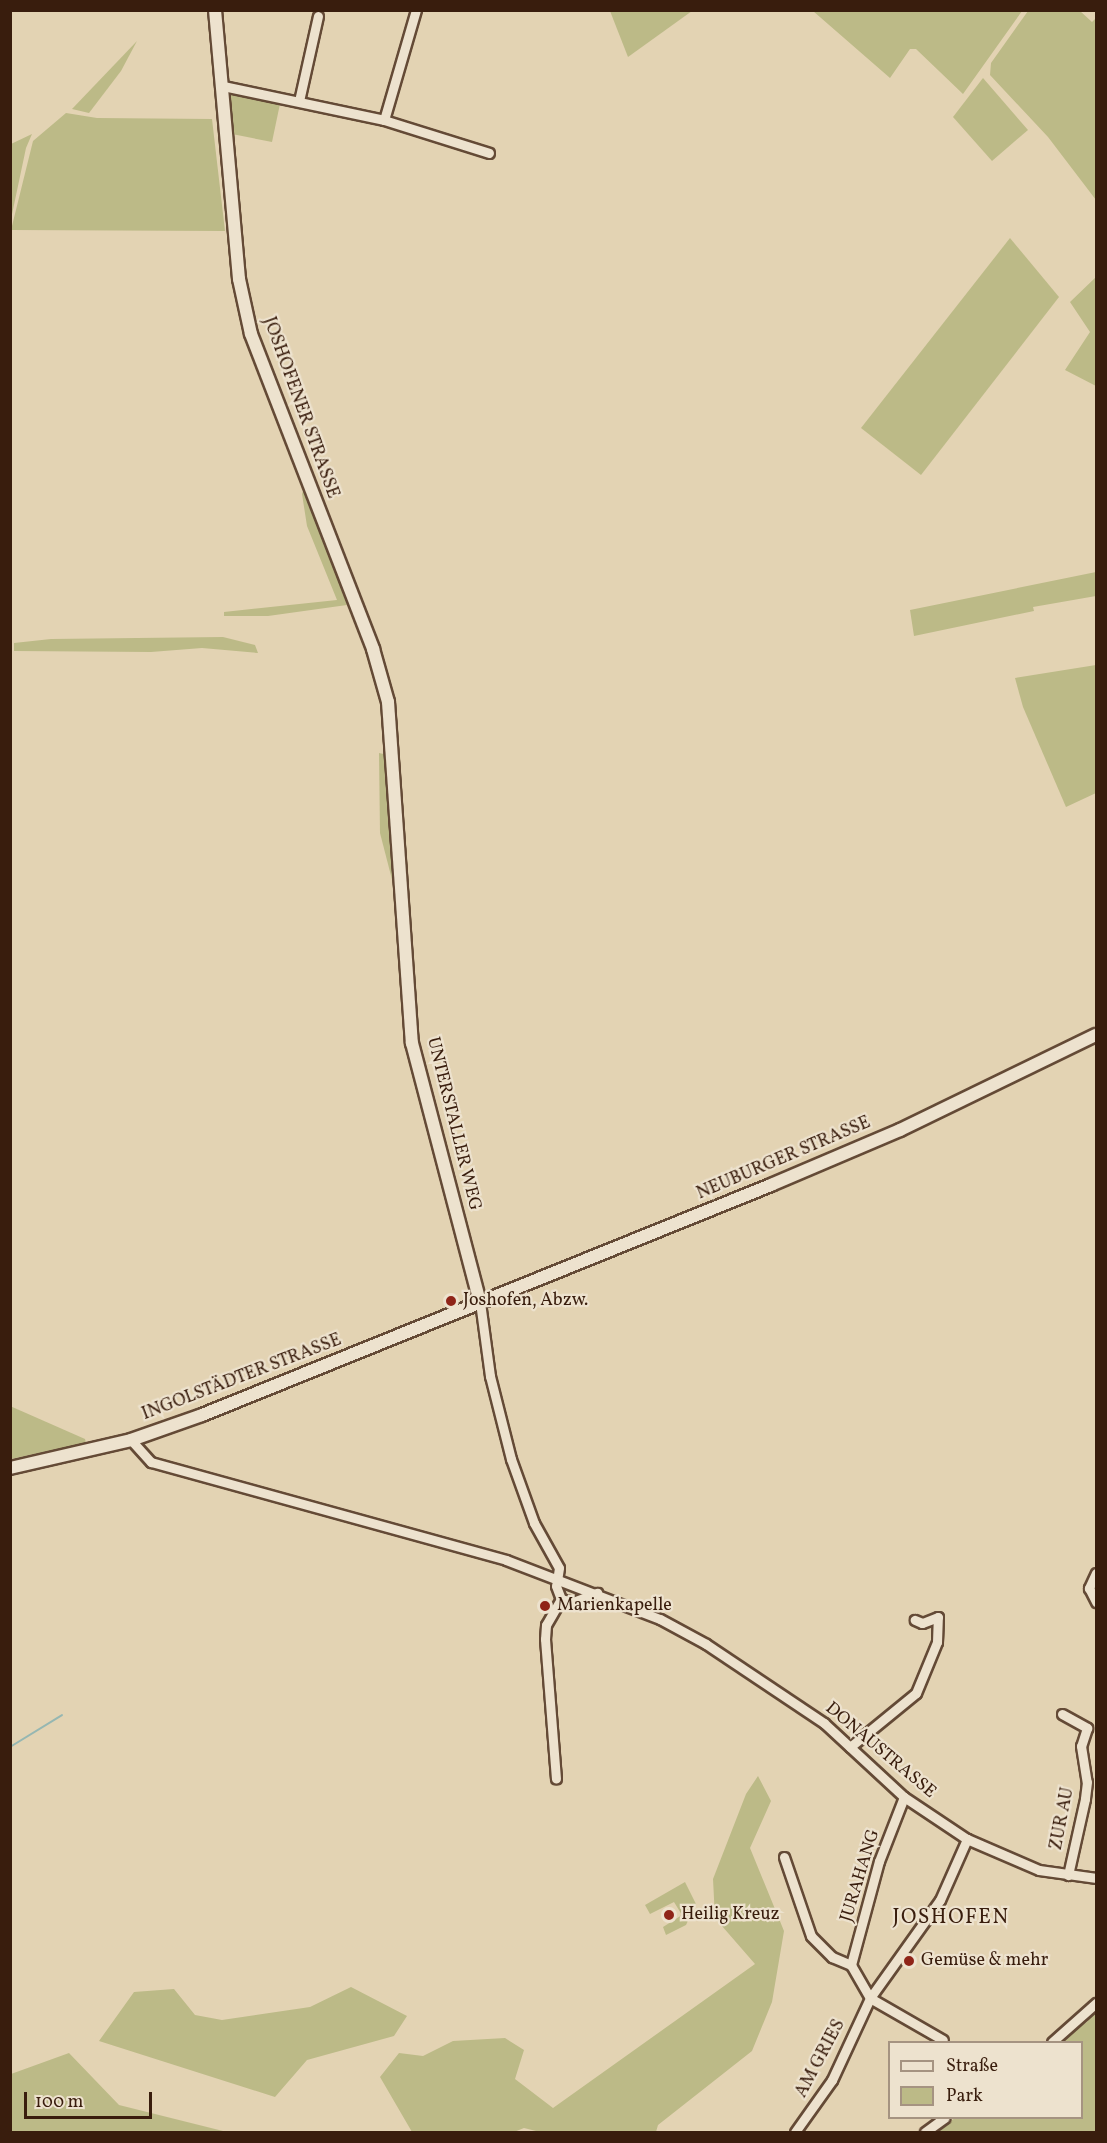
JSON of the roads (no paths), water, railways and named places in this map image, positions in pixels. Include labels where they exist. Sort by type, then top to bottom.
[{"type":"street","name":"JOSHOFENER STRASSE","points":[[215,10],[239,279],[250,334],[378,665]]},
{"type":"street","points":[[384,120],[416,10]]},
{"type":"street","points":[[299,101],[318,16]]},
{"type":"street","points":[[223,86],[384,120],[489,153]]},
{"type":"street","name":"UNTERSTALLER WEG","points":[[378,665],[388,702],[412,1043],[480,1302],[490,1376],[511,1459],[534,1523],[559,1568],[561,1599]]},
{"type":"street","name":"NEUBURGER STRASSE","points":[[480,1302],[900,1130],[1096,1035]]},
{"type":"street","name":"INGOLSTÄDTER STRASSE","points":[[10,1468],[132,1440],[480,1302]]},
{"type":"street","points":[[132,1440],[151,1462],[558,1577],[597,1593]]},
{"type":"street","points":[[1096,1573],[1089,1588],[1096,1602]]},
{"type":"street","points":[[556,1779],[545,1632],[550,1615],[561,1599],[573,1602],[597,1593]]},
{"type":"street","name":"DONAUSTRASSE","points":[[597,1593],[669,1624],[778,1691],[850,1747],[904,1797],[967,1839],[1018,1863],[1068,1875],[1096,1878]]},
{"type":"street","points":[[850,1747],[916,1693],[938,1642],[938,1617],[922,1623],[915,1620]]},
{"type":"street","name":"ZUR AU","points":[[1062,1714],[1087,1728],[1081,1746],[1088,1782],[1068,1875]]},
{"type":"street","name":"JURAHANG","points":[[851,1965],[879,1861],[904,1797]]},
{"type":"street","name":"AM GRIES","points":[[795,2133],[832,2080],[870,1998],[940,1899],[967,1839]]},
{"type":"street","points":[[784,1857],[811,1936],[832,1957],[851,1965],[870,1998],[943,2040]]},
{"type":"street","points":[[1054,2041],[1096,2003]]},
{"type":"street","points":[[925,2133],[943,2119]]},
{"type":"waterway","points":[[10,1747],[62,1715]]},
{"type":"place","name":"Joshofen, Abzw.","points":[[451,1301]]},
{"type":"place","name":"Marienkapelle","points":[[545,1606]]},
{"type":"place","name":"Heilig Kreuz","points":[[669,1915]]},
{"type":"place","name":"Gemüse & mehr","points":[[909,1961]]},
{"type":"district","name":"JOSHOFEN","points":[[951,1918]]}]
